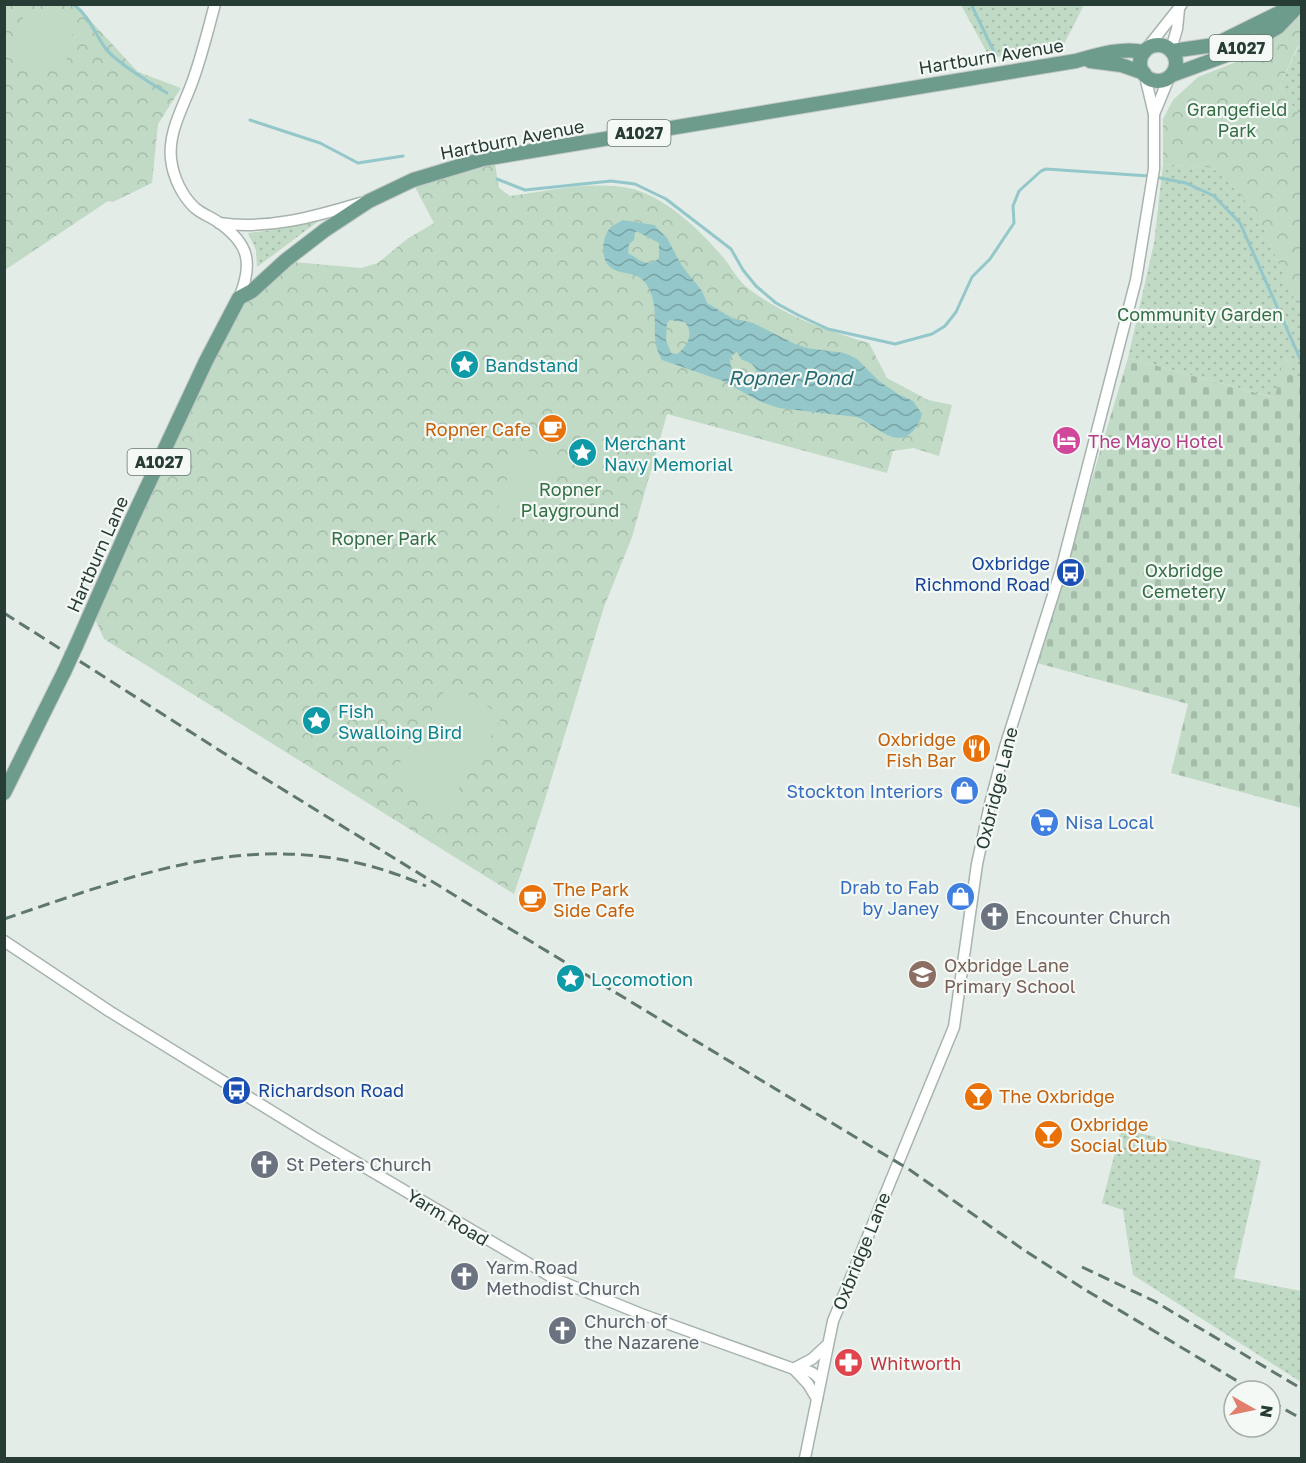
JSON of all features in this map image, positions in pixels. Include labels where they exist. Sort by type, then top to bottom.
[{"type":"main road","name":"A1027","points":[[1145,50],[1161,44],[1172,50],[1214,45],[1298,4]]},
{"type":"main road","name":"A1027","points":[[1145,74],[1153,80],[1161,81],[1235,52],[1278,27],[1298,4]]},
{"type":"main road","points":[[1145,50],[1140,63],[1145,74]]},
{"type":"main road","name":"Hartburn Avenue","points":[[239,298],[252,291],[317,236],[369,201],[413,180],[483,159],[1076,61],[1103,54],[1145,50]]},
{"type":"main road","points":[[1171,76],[1176,67],[1176,58],[1172,50]]},
{"type":"main road","name":"Hartburn Avenue","points":[[1076,61],[1120,65],[1145,74]]},
{"type":"main road","name":"Hartburn Lane","points":[[4,793],[64,672],[206,361],[239,298]]},
{"type":"street","points":[[215,4],[195,72],[173,130],[171,159],[174,173],[187,199],[196,208],[230,231],[244,250],[248,265],[247,278],[239,298]]},
{"type":"street","points":[[1172,50],[1178,29],[1180,7]]},
{"type":"street","points":[[1145,50],[1180,7]]},
{"type":"street","points":[[1145,74],[1154,114]]},
{"type":"street","points":[[1154,114],[1171,76]]},
{"type":"street","name":"Oxbridge Lane","points":[[805,1458],[827,1346],[840,1303],[954,1027],[977,864],[991,800],[1005,747],[1066,550],[1136,280],[1154,170],[1154,114]]},
{"type":"street","points":[[219,223],[237,225],[282,222],[308,218],[369,201]]},
{"type":"street","name":"Yarm Road","points":[[4,941],[109,1011],[316,1139],[555,1279],[642,1314],[794,1369],[809,1370],[820,1380]]},
{"type":"street","points":[[817,1399],[808,1384],[794,1369],[812,1359],[827,1346]]},
{"type":"green space","points":[[5,5],[76,5],[138,72],[181,88],[158,124],[152,183],[113,202],[108,201],[5,270]]},
{"type":"green space","points":[[961,5],[1084,5],[1062,48],[990,58]]},
{"type":"green space","name":"Grangefield Park","points":[[1301,7],[1301,47],[1298,46],[1279,87],[1301,117],[1301,314],[1259,219],[1239,193],[1213,168],[1163,164],[1163,119],[1173,100],[1198,77],[1241,60],[1263,46]]},
{"type":"green space","points":[[24,11],[75,21],[64,72],[14,61]]},
{"type":"green space","points":[[1299,46],[1301,47],[1301,117],[1279,87]]},
{"type":"green space","name":"Ropner Park","points":[[495,164],[499,188],[510,196],[569,188],[613,186],[628,188],[655,198],[680,215],[704,236],[741,282],[763,299],[807,322],[869,343],[887,378],[928,400],[952,405],[939,456],[913,448],[893,451],[887,473],[667,414],[632,537],[604,607],[514,894],[104,639],[95,619],[168,455],[242,301],[294,262],[361,268],[378,263],[407,239],[434,223],[415,187]]},
{"type":"green space","name":"Community Garden","points":[[1163,164],[1213,168],[1239,193],[1259,218],[1301,314],[1301,386],[1285,356],[1276,398],[1128,358],[1154,243]]},
{"type":"green space","points":[[324,217],[257,267],[256,250],[248,233],[273,230]]},
{"type":"green space","name":"Oxbridge Cemetery","points":[[1284,355],[1302,386],[1301,808],[1171,773],[1188,704],[1037,663],[1128,358],[1275,398]]},
{"type":"green space","points":[[517,447],[558,462],[539,525],[497,512]]},
{"type":"green space","points":[[449,683],[503,716],[445,811],[391,777]]},
{"type":"green space","points":[[1121,1129],[1261,1161],[1234,1278],[1301,1291],[1301,1382],[1133,1275],[1123,1210],[1102,1203]]},
{"type":"water","name":"Ropner Pond","points":[[623,220],[654,225],[667,238],[682,266],[702,291],[707,303],[732,318],[753,323],[795,344],[844,353],[857,359],[879,381],[913,401],[922,414],[918,425],[906,436],[892,437],[857,417],[779,408],[761,402],[723,381],[662,360],[656,343],[654,304],[648,286],[638,276],[614,270],[604,257],[603,246],[608,231]],"holes":[[[635,232],[659,243],[659,258],[647,263],[628,253],[629,244],[634,240]],[[670,320],[685,322],[688,326],[689,340],[677,354],[671,353],[666,340],[667,323]],[[737,352],[742,360],[754,366],[757,374],[750,381],[741,378],[732,369],[731,356]]]},
{"type":"waterway","points":[[73,4],[88,19],[106,49],[117,60],[167,93]]},
{"type":"waterway","points":[[971,4],[996,56]]},
{"type":"waterway","points":[[250,120],[320,143],[358,163],[403,156]]},
{"type":"waterway","points":[[497,179],[525,190],[611,181],[635,184],[666,199],[731,249],[743,270],[756,286],[776,303],[828,329],[895,344],[932,334],[945,326],[956,312],[972,277],[990,259],[1014,223],[1013,206],[1019,191],[1041,171],[1046,169],[1149,176]]},
{"type":"waterway","points":[[1155,177],[1186,183],[1214,196],[1240,223],[1302,363]]},
{"type":"railway","points":[[4,613],[222,752],[467,903],[910,1170],[1084,1289],[1234,1379]]},
{"type":"railway","points":[[4,919],[161,869],[213,859],[264,854],[317,856],[370,866],[426,886]]},
{"type":"railway","points":[[1082,1267],[1154,1301],[1302,1389]]},
{"type":"railway","points":[[1282,1408],[1302,1419]]},
{"type":"place","name":"Bandstand","points":[[464,365]]},
{"type":"place","name":"Ropner Cafe","points":[[552,429]]},
{"type":"place","name":"The Mayo Hotel","points":[[1067,441]]},
{"type":"place","name":"Merchant Navy Memorial","points":[[583,453]]},
{"type":"place","name":"Oxbridge Richmond Road","points":[[1071,573]]},
{"type":"place","name":"Fish Swalloing Bird","points":[[317,721]]},
{"type":"place","name":"Oxbridge Fish Bar","points":[[977,749]]},
{"type":"place","name":"Stockton Interiors","points":[[964,791]]},
{"type":"place","name":"Nisa Local","points":[[1044,822]]},
{"type":"place","name":"Drab to Fab by Janey","points":[[960,897]]},
{"type":"place","name":"The Park Side Cafe","points":[[532,899]]},
{"type":"place","name":"Encounter Church","points":[[994,917]]},
{"type":"place","name":"Oxbridge Lane Primary School","points":[[923,975]]},
{"type":"place","name":"Locomotion","points":[[570,979]]},
{"type":"place","name":"Richardson Road","points":[[237,1090]]},
{"type":"place","name":"The Oxbridge","points":[[978,1096]]},
{"type":"place","name":"Oxbridge Social Club","points":[[1049,1134]]},
{"type":"place","name":"St Peters Church","points":[[265,1164]]},
{"type":"place","name":"Yarm Road Methodist Church","points":[[465,1277]]},
{"type":"place","name":"Church of the Nazarene","points":[[563,1331]]},
{"type":"place","name":"Whitworth","points":[[849,1363]]},
{"type":"park label","name":"Ropner Playground","points":[[570,499]]}]
